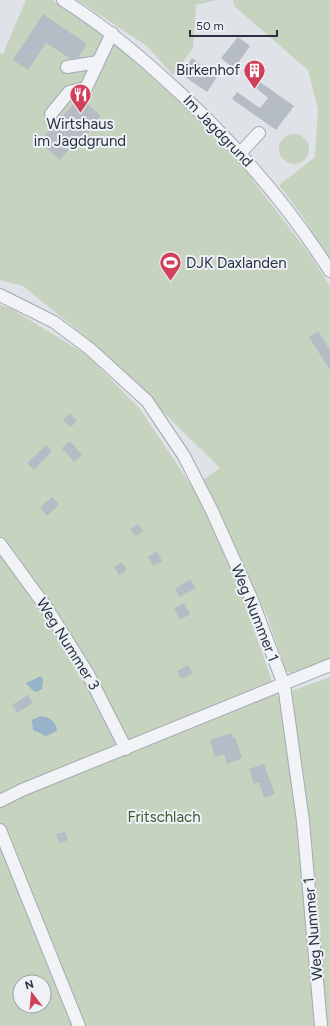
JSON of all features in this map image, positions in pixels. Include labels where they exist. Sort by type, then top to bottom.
[{"type":"street","name":"Im Jagdgrund","points":[[63,0],[112,33],[194,104],[257,170],[313,245],[330,271]]},
{"type":"street","points":[[51,114],[68,92],[86,88],[112,33]]},
{"type":"street","points":[[67,67],[98,62]]},
{"type":"street","points":[[241,152],[259,133]]},
{"type":"street","name":"Weg Nummer 1","points":[[0,295],[54,322],[90,349],[147,401],[184,456],[212,511],[252,600],[284,685],[303,821],[321,1026]]},
{"type":"street","name":"Weg Nummer 3","points":[[0,544],[48,610],[84,667],[126,749]]},
{"type":"street","points":[[0,801],[22,790],[284,685],[330,665]]},
{"type":"street","points":[[0,830],[79,1026]]},
{"type":"green space","name":"DJK Daxlanden","points":[[26,0],[52,0],[113,43],[222,140],[311,256],[330,287],[330,660],[296,675],[286,671],[269,621],[227,529],[201,481],[220,468],[91,341],[23,286],[0,280],[0,53],[3,54]]},
{"type":"green space","points":[[77,0],[217,0],[196,5],[193,48],[173,75],[147,46]]},
{"type":"green space","points":[[233,0],[330,0],[330,259],[302,216],[279,185],[315,157],[318,109],[308,70],[234,6]]},
{"type":"green space","points":[[294,134],[305,138],[309,149],[305,160],[294,164],[283,160],[279,149],[283,138]]},
{"type":"green space","name":"Fritschlach","points":[[0,305],[10,308],[87,355],[140,409],[197,494],[233,568],[277,696],[330,677],[330,1026],[0,1026]]},
{"type":"water","points":[[41,676],[43,680],[42,689],[37,692],[32,690],[26,683]]},
{"type":"water","points":[[41,716],[52,720],[57,731],[46,736],[33,730],[32,720]]},
{"type":"building","points":[[43,14],[87,44],[78,58],[71,59],[46,43],[28,70],[13,60]]},
{"type":"building","points":[[238,37],[250,46],[234,69],[221,58]]},
{"type":"building","points":[[192,58],[217,77],[207,92],[181,74]]},
{"type":"building","points":[[253,77],[294,106],[276,130],[232,99],[237,92],[260,108],[268,98],[249,82]]},
{"type":"building","points":[[80,97],[101,116],[72,151],[69,149],[60,160],[39,142]]},
{"type":"building","points":[[318,331],[330,350],[330,370],[309,337]]},
{"type":"building","points":[[70,413],[77,421],[71,427],[63,420]]},
{"type":"building","points":[[70,441],[82,455],[74,462],[62,448]]},
{"type":"building","points":[[46,445],[52,451],[34,470],[27,463]]},
{"type":"building","points":[[52,497],[59,505],[47,516],[40,507]]},
{"type":"building","points":[[138,524],[143,531],[136,536],[130,529]]},
{"type":"building","points":[[157,551],[162,561],[153,566],[148,557]]},
{"type":"building","points":[[122,562],[127,570],[119,575],[114,567]]},
{"type":"building","points":[[190,579],[196,588],[180,597],[175,589]]},
{"type":"building","points":[[184,603],[190,614],[180,620],[174,608]]},
{"type":"building","points":[[188,665],[193,673],[181,679],[177,671]]},
{"type":"building","points":[[28,695],[33,703],[17,713],[12,705]]},
{"type":"building","points":[[231,733],[233,738],[235,737],[242,758],[227,764],[224,754],[215,757],[210,740]]},
{"type":"building","points":[[264,764],[275,794],[264,798],[259,782],[254,784],[249,769]]},
{"type":"building","points":[[65,832],[68,840],[59,843],[56,834]]},
{"type":"place","name":"Birkenhof","points":[[255,90]]},
{"type":"place","name":"Wirtshaus im Jagdgrund","points":[[80,114]]},
{"type":"place","name":"DJK Daxlanden","points":[[170,282]]}]
